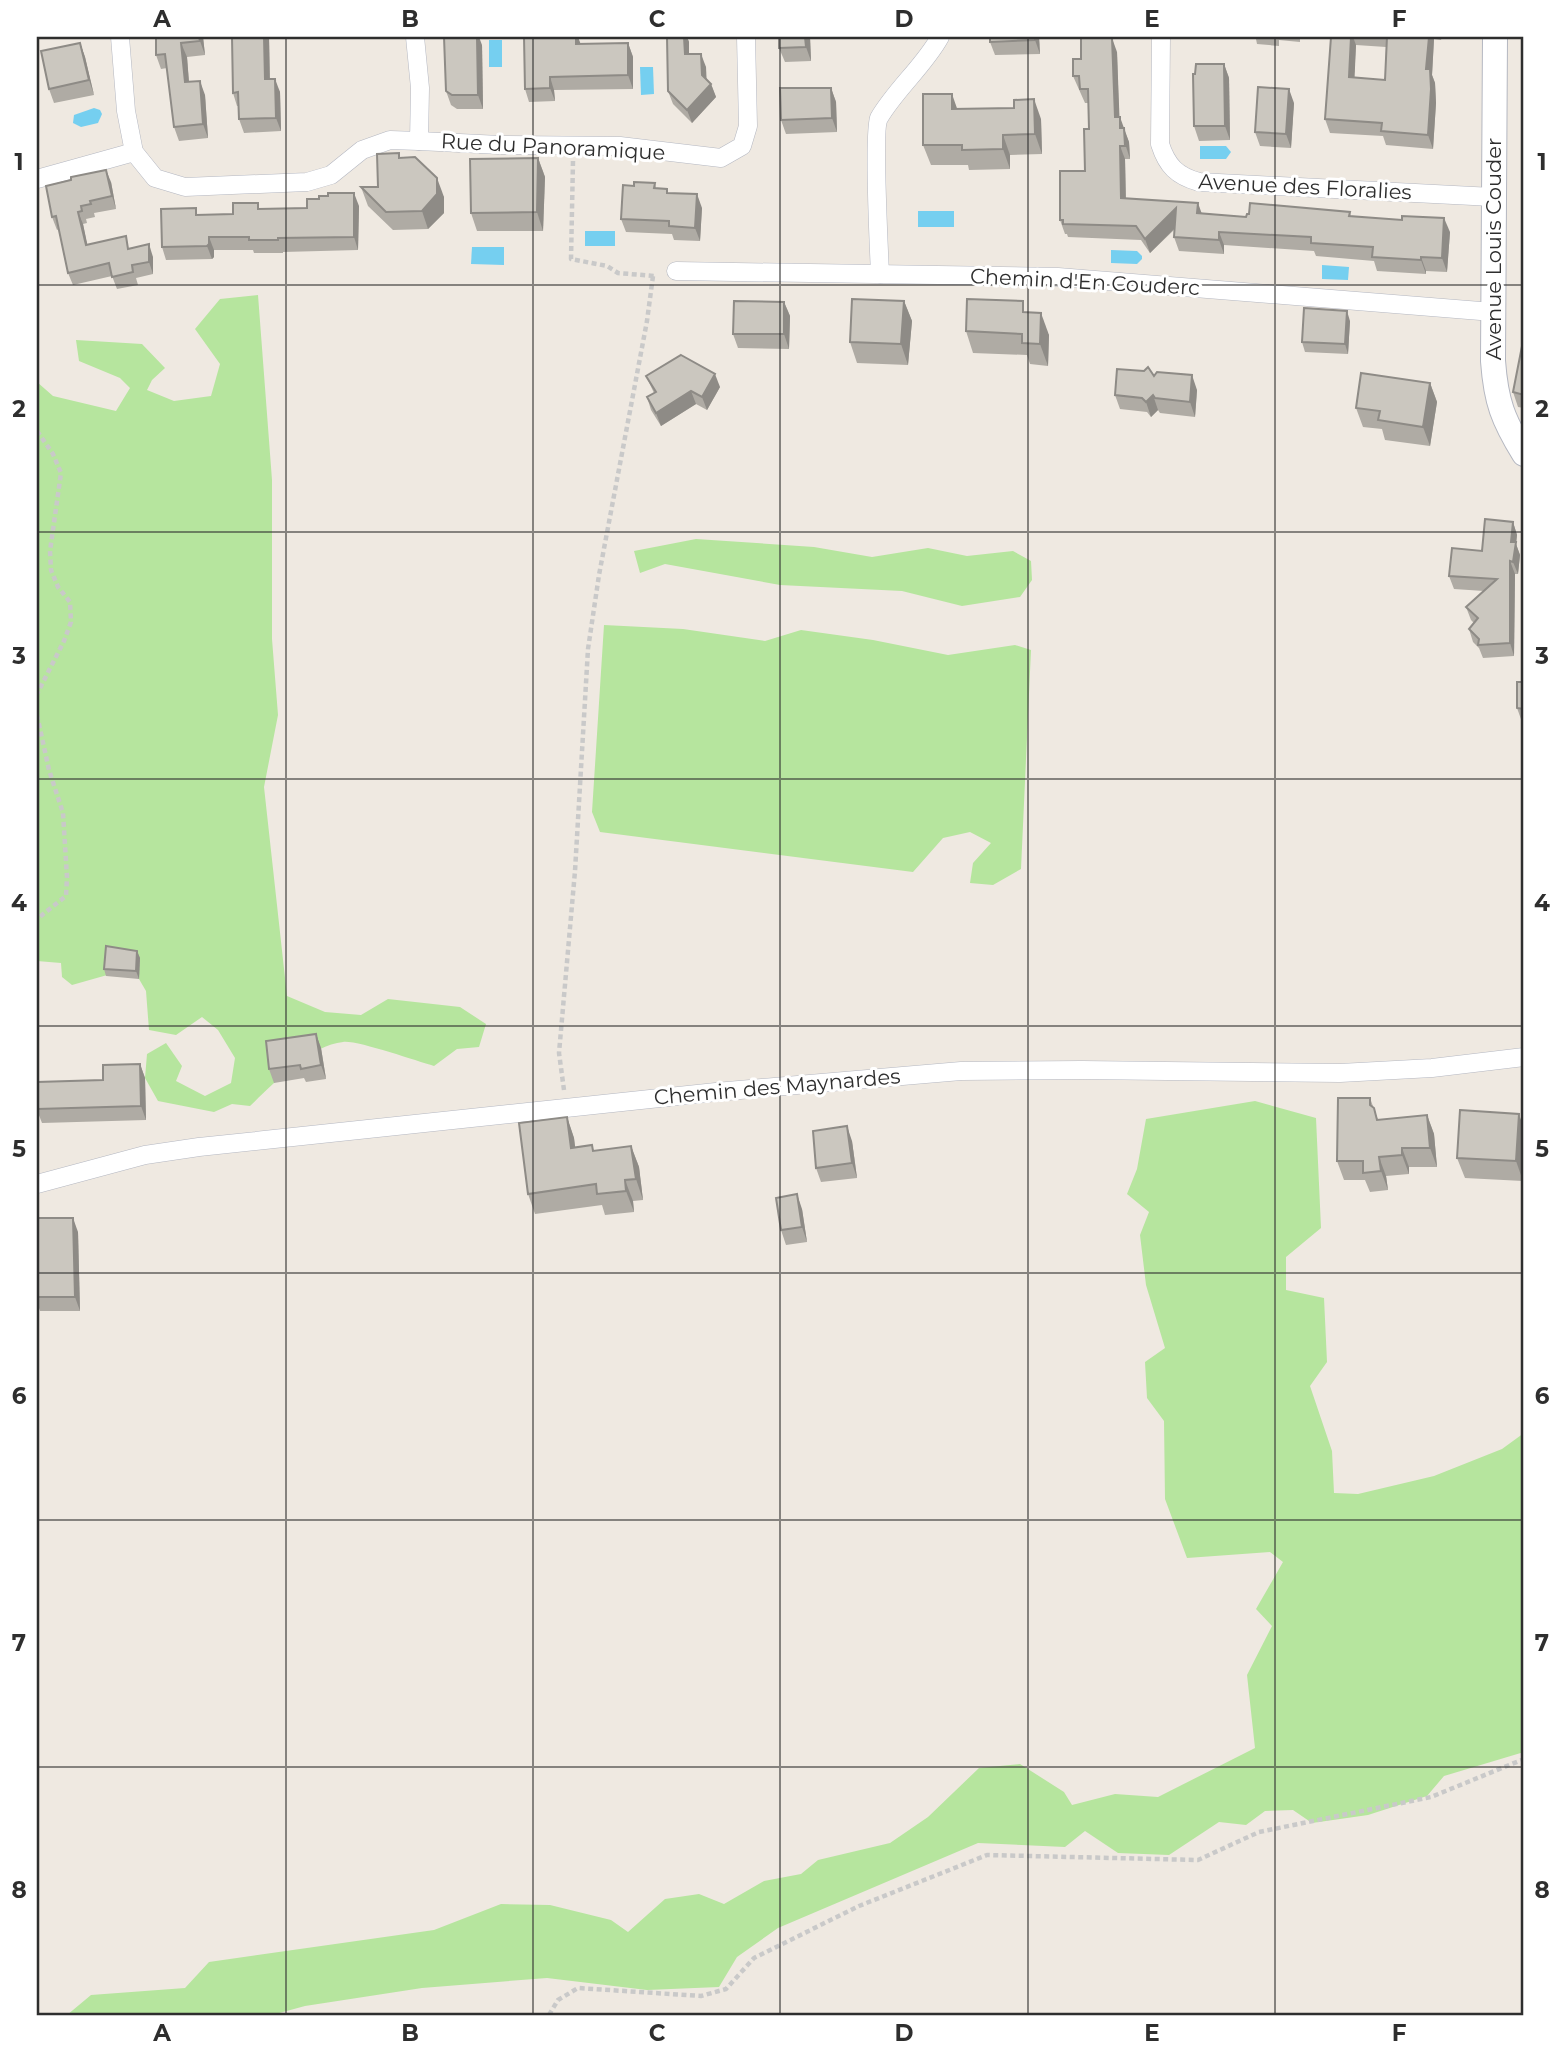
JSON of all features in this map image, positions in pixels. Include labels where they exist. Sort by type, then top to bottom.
[{"type":"street","name":"Rue du Panoramique","points":[[120,37],[125,111],[134,152],[155,178],[185,187],[307,182],[331,175],[362,150],[390,140],[500,145],[620,146],[721,158],[742,146],[748,127],[746,37]]},
{"type":"street","name":"Rue du Panoramique","points":[[415,37],[420,88],[419,141]]},
{"type":"street","points":[[880,274],[877,122],[904,83],[933,50],[940,37]]},
{"type":"street","name":"Avenue des Floralies","points":[[1161,37],[1160,144],[1164,158],[1173,171],[1184,178],[1199,183],[1493,197]]},
{"type":"street","name":"Avenue Louis Couder","points":[[1495,37],[1493,361],[1498,402],[1503,418],[1524,454]]},
{"type":"street","points":[[37,179],[134,152]]},
{"type":"street","name":"Chemin d'En Couderc","points":[[676,271],[1058,277],[1493,312]]},
{"type":"street","name":"Chemin des Maynardes","points":[[37,1184],[145,1155],[199,1147],[797,1084],[961,1071],[1340,1073],[1432,1068],[1524,1057]]},
{"type":"path","points":[[573,145],[572,259],[607,266],[618,273],[653,276],[676,271]]},
{"type":"path","points":[[567,1107],[559,1053],[575,871],[588,649],[608,523],[648,321],[653,276]]},
{"type":"path","points":[[37,431],[53,454],[61,473],[50,551],[51,570],[58,587],[70,602],[71,622],[37,694]]},
{"type":"path","points":[[37,715],[62,813],[67,877],[66,896],[37,919]]},
{"type":"path","points":[[549,2015],[558,2000],[578,1988],[701,1996],[726,1989],[754,1958],[859,1906],[987,1855],[1198,1860],[1259,1832],[1431,1797],[1524,1759]]},
{"type":"green space","points":[[258,295],[272,480],[272,639],[278,715],[264,787],[287,996],[325,1012],[361,1015],[388,999],[460,1007],[486,1024],[479,1047],[457,1049],[434,1066],[361,1044],[343,1042],[330,1045],[293,1067],[250,1106],[232,1104],[214,1112],[158,1101],[145,1078],[147,1054],[166,1043],[182,1066],[176,1081],[205,1096],[231,1083],[235,1058],[218,1030],[202,1017],[176,1035],[149,1030],[146,991],[139,979],[139,966],[72,985],[62,977],[61,963],[37,961],[37,382],[53,396],[116,411],[130,388],[120,378],[79,361],[76,340],[142,344],[165,368],[152,380],[147,390],[174,401],[211,396],[220,364],[195,329],[220,299]]},
{"type":"green space","points":[[696,539],[814,547],[872,557],[928,548],[967,556],[1013,551],[1031,561],[1032,580],[1020,597],[962,606],[902,591],[780,585],[665,564],[640,573],[634,551]]},
{"type":"green space","points":[[604,625],[683,629],[765,641],[801,630],[873,640],[948,655],[1015,645],[1031,650],[1021,869],[993,885],[970,883],[973,863],[991,843],[970,832],[943,838],[913,872],[600,832],[592,812]]},
{"type":"green space","points":[[1255,1101],[1316,1118],[1321,1228],[1286,1257],[1286,1290],[1324,1298],[1327,1362],[1310,1386],[1332,1451],[1334,1493],[1358,1494],[1434,1476],[1502,1449],[1524,1433],[1524,1752],[1444,1776],[1427,1796],[1368,1815],[1312,1823],[1293,1810],[1265,1811],[1246,1825],[1219,1822],[1169,1855],[1118,1853],[1085,1831],[1065,1847],[978,1843],[778,1928],[737,1957],[719,1987],[647,1990],[547,1978],[422,1988],[305,2006],[272,2015],[67,2015],[91,1995],[185,1988],[209,1962],[434,1930],[501,1904],[550,1905],[611,1920],[628,1932],[665,1899],[699,1894],[724,1904],[764,1881],[801,1874],[818,1860],[890,1843],[928,1817],[979,1768],[1020,1764],[1064,1792],[1072,1805],[1115,1794],[1158,1797],[1255,1748],[1247,1675],[1272,1626],[1256,1609],[1283,1562],[1270,1552],[1187,1558],[1165,1499],[1164,1421],[1147,1398],[1145,1362],[1165,1348],[1146,1285],[1140,1235],[1149,1212],[1127,1194],[1137,1169],[1146,1119]]},
{"type":"water","points":[[489,40],[502,40],[502,67],[489,67]]},
{"type":"water","points":[[640,67],[653,67],[654,94],[641,95]]},
{"type":"water","points":[[94,108],[102,114],[98,123],[81,127],[73,123],[74,115]]},
{"type":"water","points":[[1200,146],[1226,146],[1231,152],[1226,159],[1200,159]]},
{"type":"water","points":[[918,211],[954,211],[954,227],[918,227]]},
{"type":"water","points":[[585,231],[615,231],[615,246],[585,246]]},
{"type":"water","points":[[472,247],[504,247],[504,265],[471,264]]},
{"type":"water","points":[[1111,250],[1137,251],[1142,259],[1137,264],[1111,263]]},
{"type":"water","points":[[1322,265],[1349,267],[1348,280],[1322,279]]},
{"type":"building","points":[[156,37],[199,37],[200,41],[181,43],[185,82],[200,81],[203,124],[174,127],[165,54],[156,55]]},
{"type":"building","points":[[232,37],[264,37],[265,79],[275,79],[276,118],[239,119],[238,92],[233,93]]},
{"type":"building","points":[[444,37],[477,37],[478,95],[452,95],[446,91]]},
{"type":"building","points":[[524,37],[576,37],[576,44],[628,43],[628,75],[550,77],[550,88],[525,89]]},
{"type":"building","points":[[667,37],[684,37],[685,54],[701,54],[702,75],[711,84],[687,110],[668,91]]},
{"type":"building","points":[[779,37],[805,37],[806,47],[779,48]]},
{"type":"building","points":[[990,37],[1035,37],[1035,40],[990,42]]},
{"type":"building","points":[[1331,37],[1351,37],[1349,77],[1385,80],[1387,37],[1429,37],[1426,69],[1430,69],[1431,89],[1428,135],[1381,131],[1382,123],[1325,119]]},
{"type":"building","points":[[1081,38],[1112,38],[1115,117],[1120,117],[1120,128],[1124,128],[1125,146],[1120,146],[1121,198],[1198,203],[1197,213],[1246,217],[1250,203],[1350,212],[1349,216],[1402,220],[1402,216],[1444,218],[1442,258],[1421,257],[1421,260],[1372,257],[1373,247],[1311,243],[1311,237],[1219,232],[1219,240],[1174,237],[1176,208],[1145,239],[1136,226],[1063,224],[1063,220],[1060,220],[1060,171],[1085,171],[1084,129],[1089,129],[1088,89],[1080,89],[1079,76],[1073,76],[1073,59],[1081,59]]},
{"type":"building","points":[[80,43],[89,80],[49,89],[41,51]]},
{"type":"building","points":[[1196,64],[1224,64],[1225,126],[1194,126],[1193,74]]},
{"type":"building","points":[[1258,87],[1289,89],[1286,134],[1255,132]]},
{"type":"building","points":[[780,88],[831,88],[832,118],[781,120]]},
{"type":"building","points":[[923,94],[952,94],[952,109],[1014,108],[1014,100],[1034,99],[1035,134],[1003,135],[1003,149],[962,150],[962,145],[923,145]]},
{"type":"building","points":[[399,153],[399,158],[415,157],[437,178],[437,194],[422,211],[386,212],[361,187],[378,187],[377,154]]},
{"type":"building","points":[[538,158],[537,212],[471,213],[470,159]]},
{"type":"building","points":[[106,170],[112,196],[90,201],[91,204],[81,206],[82,211],[78,212],[86,245],[126,236],[128,249],[149,244],[149,262],[132,265],[133,272],[112,277],[109,263],[68,273],[56,216],[52,217],[46,186],[71,180],[71,177]]},
{"type":"building","points":[[634,182],[655,183],[654,188],[667,189],[667,193],[697,194],[695,228],[669,226],[669,221],[621,219],[623,185],[634,186]]},
{"type":"building","points":[[328,193],[354,193],[354,237],[249,240],[249,237],[209,237],[207,246],[162,247],[161,209],[196,208],[196,215],[233,214],[233,203],[258,203],[258,209],[307,208],[307,199],[319,199],[319,196],[328,196]]},
{"type":"building","points":[[852,299],[904,301],[901,344],[850,342]]},
{"type":"building","points":[[967,299],[1023,301],[1023,312],[1041,313],[1040,344],[1022,343],[1022,334],[966,331]]},
{"type":"building","points":[[734,301],[784,302],[784,334],[733,334]]},
{"type":"building","points":[[1304,308],[1347,311],[1345,344],[1302,342]]},
{"type":"building","points":[[1524,336],[1524,395],[1513,392]]},
{"type":"building","points":[[681,355],[715,374],[702,397],[691,391],[656,413],[647,397],[656,392],[646,376]]},
{"type":"building","points":[[1148,367],[1154,376],[1157,372],[1192,375],[1190,402],[1155,398],[1153,395],[1146,402],[1142,398],[1115,395],[1117,369],[1144,371]]},
{"type":"building","points":[[1361,373],[1430,383],[1423,427],[1378,420],[1380,411],[1356,408]]},
{"type":"building","points":[[1485,519],[1513,522],[1511,542],[1516,542],[1513,562],[1510,561],[1510,643],[1478,645],[1479,639],[1469,629],[1478,618],[1466,607],[1497,579],[1449,576],[1452,548],[1482,551]]},
{"type":"building","points":[[1517,682],[1524,682],[1524,709],[1517,708]]},
{"type":"building","points":[[106,946],[137,951],[136,971],[104,969]]},
{"type":"building","points":[[316,1034],[321,1065],[301,1069],[300,1065],[269,1069],[266,1041]]},
{"type":"building","points":[[140,1064],[141,1106],[37,1109],[37,1082],[103,1080],[103,1065]]},
{"type":"building","points":[[1338,1098],[1370,1098],[1370,1105],[1374,1108],[1377,1120],[1427,1115],[1430,1148],[1402,1148],[1402,1155],[1379,1157],[1381,1171],[1363,1173],[1363,1161],[1337,1161]]},
{"type":"building","points":[[1460,1110],[1519,1114],[1516,1161],[1457,1158]]},
{"type":"building","points":[[567,1117],[571,1148],[592,1145],[593,1151],[631,1146],[636,1179],[625,1180],[626,1191],[597,1194],[596,1184],[528,1194],[519,1123]]},
{"type":"building","points":[[847,1126],[852,1163],[816,1168],[813,1131]]},
{"type":"building","points":[[797,1194],[802,1227],[781,1230],[776,1198]]},
{"type":"building","points":[[37,1218],[73,1218],[75,1297],[37,1297]]}]
